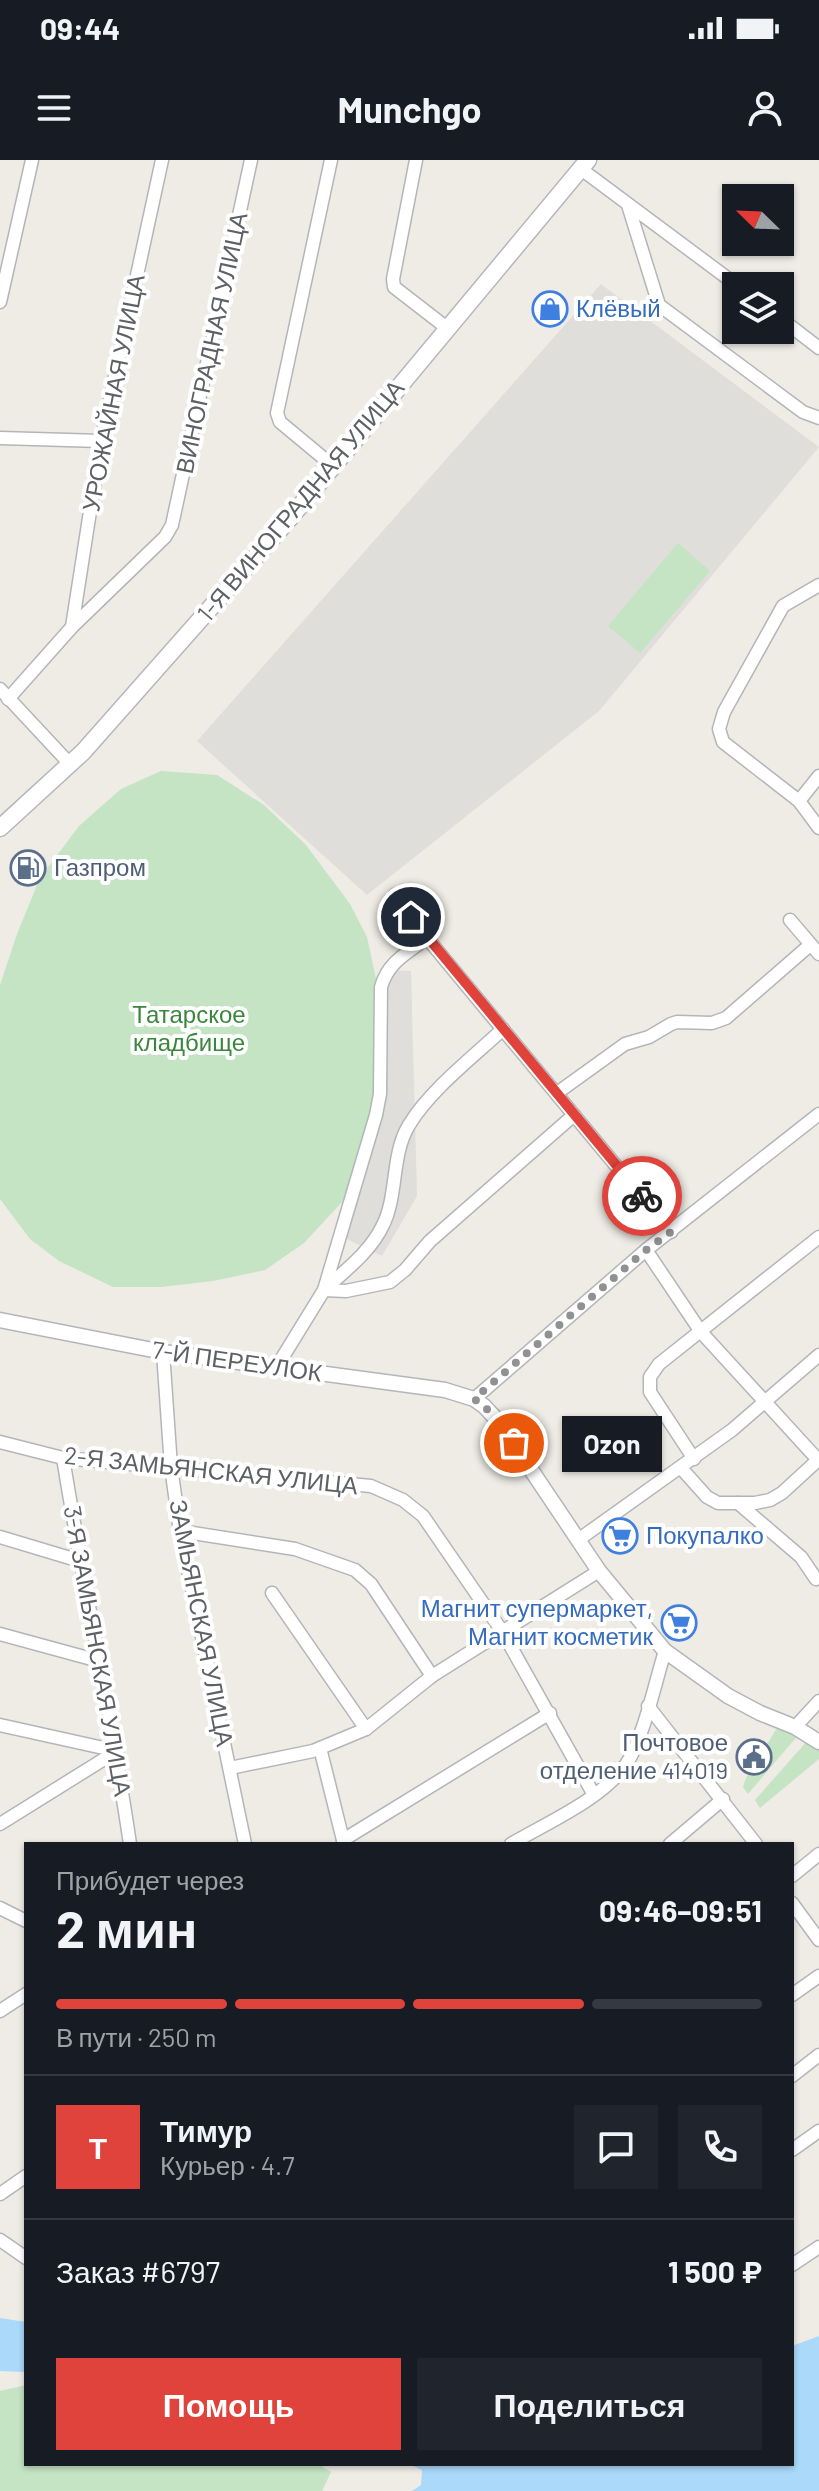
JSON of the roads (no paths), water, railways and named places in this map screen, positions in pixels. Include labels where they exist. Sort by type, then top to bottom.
[{"type":"main road","name":"1-Я ВИНОГРАДНАЯ УЛИЦА","points":[[0,828],[70,764],[290,518],[584,164]]},
{"type":"street","points":[[0,302],[32,160]]},
{"type":"street","name":"УРОЖАЙНАЯ УЛИЦА","points":[[72,627],[101,441],[162,160]]},
{"type":"street","name":"ВИНОГРАДНАЯ УЛИЦА","points":[[72,627],[165,537],[172,525],[251,160]]},
{"type":"street","points":[[331,160],[277,413],[280,422],[333,466]]},
{"type":"street","points":[[416,160],[394,287],[447,328]]},
{"type":"street","points":[[584,164],[628,205],[722,274]]},
{"type":"street","points":[[628,205],[659,305],[803,412],[819,418]]},
{"type":"street","points":[[794,329],[819,348]]},
{"type":"street","points":[[0,438],[101,441]]},
{"type":"street","points":[[819,585],[783,606],[720,722],[723,742],[799,801],[819,828]]},
{"type":"street","points":[[70,764],[4,694],[72,627]]},
{"type":"street","points":[[799,801],[819,776]]},
{"type":"street","points":[[395,895],[427,938],[671,1232]]},
{"type":"street","points":[[557,1093],[625,1044],[649,1037],[677,1022],[712,1023],[726,1018],[814,950],[790,920]]},
{"type":"street","points":[[324,1290],[376,1115],[380,1094],[381,987],[384,976],[393,963],[427,938]]},
{"type":"street","points":[[276,1368],[324,1290],[372,1244],[384,1224],[407,1126],[463,1065],[503,1029]]},
{"type":"street","points":[[819,1114],[646,1250],[474,1399],[499,1422],[599,1571],[665,1651],[728,1696],[795,1727],[819,1742]]},
{"type":"street","points":[[324,1290],[346,1291],[390,1282],[430,1241],[574,1115]]},
{"type":"street","points":[[694,1459],[650,1392],[650,1377],[654,1370],[819,1237]]},
{"type":"street","points":[[646,1250],[701,1332],[819,1460],[770,1500],[738,1503],[718,1503],[707,1497],[681,1468]]},
{"type":"street","name":"7-Й ПЕРЕУЛОК","points":[[0,1320],[163,1352],[415,1385],[474,1399]]},
{"type":"street","name":"ЗАМЬЯНСКАЯ УЛИЦА","points":[[163,1352],[171,1467],[180,1531],[245,1842]]},
{"type":"street","points":[[578,1540],[694,1459],[819,1355]]},
{"type":"street","name":"2-Я ЗАМЬЯНСКАЯ УЛИЦА","points":[[0,1442],[63,1458],[371,1486],[403,1500],[423,1516],[502,1631],[594,1795]]},
{"type":"street","name":"3-Я ЗАМЬЯНСКАЯ УЛИЦА","points":[[63,1458],[117,1751],[130,1842]]},
{"type":"street","points":[[738,1503],[801,1557],[816,1579]]},
{"type":"street","points":[[180,1531],[295,1549],[355,1570],[371,1584],[432,1676]]},
{"type":"street","points":[[0,1537],[80,1561]]},
{"type":"street","points":[[230,1768],[313,1751],[366,1729],[432,1676],[599,1571]]},
{"type":"street","points":[[272,1593],[366,1729]]},
{"type":"street","points":[[0,1634],[99,1661]]},
{"type":"street","points":[[514,1842],[594,1795],[608,1785],[628,1761],[665,1651]]},
{"type":"street","points":[[795,1727],[819,1701]]},
{"type":"street","points":[[648,1706],[755,1842]]},
{"type":"street","points":[[320,1748],[344,1842],[550,1713]]},
{"type":"street","points":[[0,1725],[117,1751]]},
{"type":"street","points":[[0,1824],[117,1751]]},
{"type":"street","points":[[672,1842],[723,1799]]},
{"type":"street","points":[[794,1874],[819,1854]]},
{"type":"street","points":[[794,1906],[819,1940]]},
{"type":"street","points":[[0,1908],[24,1920]]},
{"type":"street","points":[[794,1994],[819,1976]]},
{"type":"street","points":[[0,2011],[24,1995]]},
{"type":"street","points":[[794,2074],[819,2055]]},
{"type":"street","points":[[794,2149],[819,2131]]},
{"type":"street","points":[[0,2194],[24,2177]]},
{"type":"street","points":[[0,2240],[24,2257]]},
{"type":"street","points":[[794,2264],[819,2247]]},
{"type":"water","points":[[0,2318],[24,2322],[24,2372],[0,2371]]},
{"type":"water","points":[[819,2336],[819,2491],[412,2491],[421,2485],[422,2470],[413,2466],[794,2466],[794,2345]]},
{"type":"place","name":"Клёвый","points":[[550,309]]},
{"type":"place","name":"Газпром","points":[[28,868]]},
{"type":"place","name":"Ozon","points":[[514,1443]]},
{"type":"place","name":"Покупалко","points":[[620,1536]]},
{"type":"place","name":"Магнит супермаркет, Магнит косметик","points":[[679,1623]]},
{"type":"place","name":"Почтовое отделение 414019","points":[[754,1757]]},
{"type":"park label","name":"Татарское кладбище","points":[[189,1029]]}]
